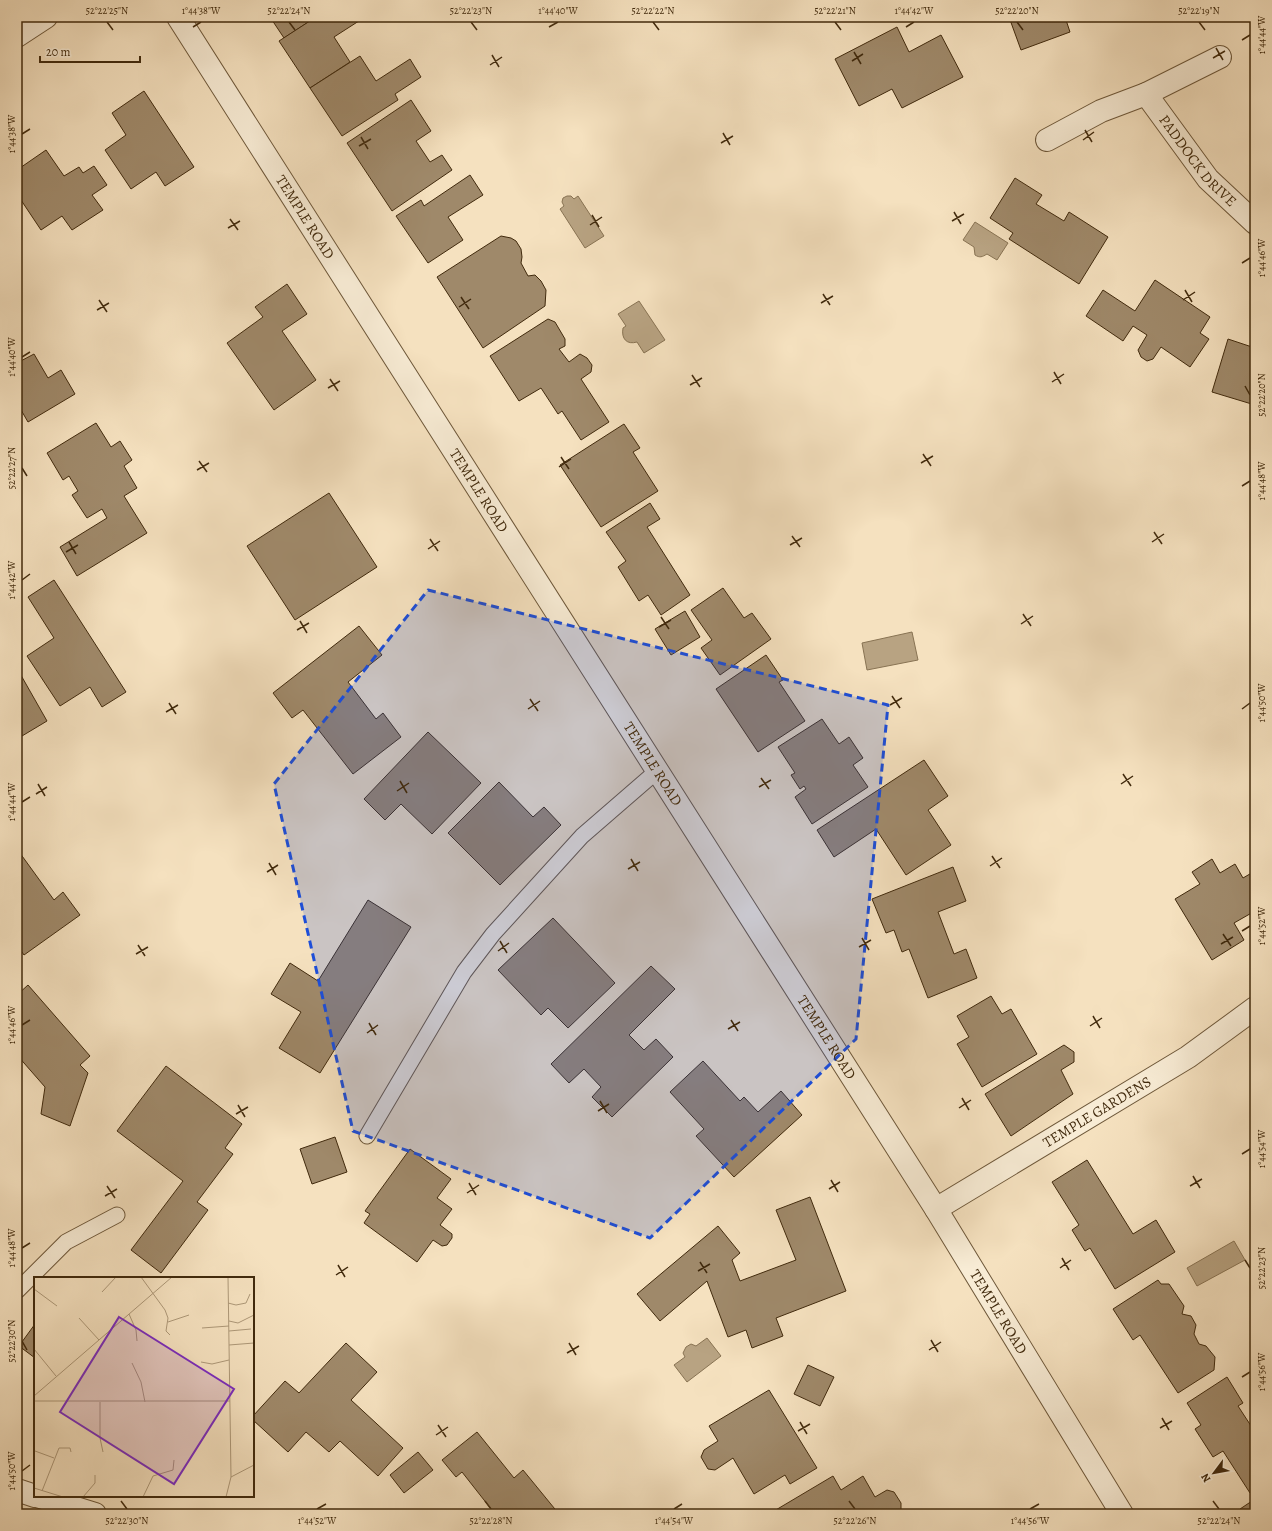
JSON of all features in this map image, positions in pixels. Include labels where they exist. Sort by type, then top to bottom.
[{"type":"street","points":[[17,36],[46,17]]},
{"type":"street","name":"TEMPLE ROAD","points":[[178,17],[936,1209],[1122,1514]]},
{"type":"street","points":[[1047,140],[1101,111],[1146,94],[1220,57]]},
{"type":"street","name":"PADDOCK DRIVE","points":[[1146,94],[1208,179],[1255,222]]},
{"type":"street","name":"TEMPLE GARDENS","points":[[936,1209],[1188,1057],[1255,1008]]},
{"type":"street","points":[[17,1490],[34,1495]]},
{"type":"street","points":[[39,1497],[95,1514]]},
{"type":"lane","points":[[367,1136],[464,972],[493,934],[582,836],[657,771]]},
{"type":"lane","points":[[17,1291],[66,1242],[117,1215]]},
{"type":"highlighted area","points":[[428,590],[888,705],[856,1039],[650,1238],[353,1131],[274,784]]},
{"type":"shaded area","points":[[571,196],[574,199],[578,196],[604,236],[585,248],[560,209],[564,206],[562,202],[563,198]]},
{"type":"shaded area","points":[[975,222],[1008,243],[997,260],[987,254],[978,257],[975,255],[974,247],[963,240]]},
{"type":"shaded area","points":[[639,301],[665,340],[644,353],[637,342],[630,343],[624,338],[623,328],[626,326],[618,314]]},
{"type":"shaded area","points":[[912,632],[918,660],[867,670],[862,643]]},
{"type":"shaded area","points":[[1234,1241],[1245,1260],[1197,1286],[1187,1268]]},
{"type":"shaded area","points":[[707,1338],[721,1356],[687,1382],[674,1365],[685,1357],[683,1353],[686,1347],[691,1344],[696,1346]]},
{"type":"building","points":[[270,17],[316,17],[284,38]]},
{"type":"building","points":[[316,17],[361,17],[362,19],[334,37],[350,62],[310,88],[279,41]]},
{"type":"building","points":[[1009,17],[1065,17],[1070,32],[1021,50]]},
{"type":"building","points":[[897,27],[909,52],[941,35],[963,77],[902,108],[892,89],[859,106],[835,59]]},
{"type":"building","points":[[360,56],[376,81],[410,59],[421,77],[395,94],[398,100],[342,136],[310,88]]},
{"type":"building","points":[[144,91],[194,167],[165,186],[156,172],[131,189],[105,150],[126,135],[112,113]]},
{"type":"building","points":[[411,100],[431,131],[416,141],[430,162],[442,155],[452,170],[392,211],[347,143]]},
{"type":"building","points":[[46,150],[64,176],[79,167],[83,173],[94,166],[107,185],[92,195],[103,210],[72,230],[62,216],[41,230],[17,194],[17,170]]},
{"type":"building","points":[[470,175],[483,195],[448,217],[463,240],[428,263],[396,216],[421,200],[424,206]]},
{"type":"building","points":[[1015,178],[1042,195],[1036,204],[1064,221],[1069,212],[1108,237],[1079,284],[1009,239],[1013,233],[990,218]]},
{"type":"building","points":[[501,236],[511,238],[516,241],[521,249],[521,263],[528,276],[535,275],[541,281],[546,290],[545,306],[483,348],[437,277]]},
{"type":"building","points":[[1155,280],[1210,317],[1200,333],[1209,339],[1190,367],[1161,347],[1153,359],[1147,361],[1141,357],[1138,350],[1147,335],[1133,326],[1123,341],[1086,316],[1103,290],[1135,311]]},
{"type":"building","points":[[287,284],[307,314],[282,331],[316,380],[274,410],[227,343],[263,317],[255,307]]},
{"type":"building","points":[[548,319],[555,322],[565,339],[565,346],[559,349],[569,362],[580,354],[587,358],[592,365],[591,372],[581,379],[609,422],[581,440],[562,411],[558,414],[541,388],[519,401],[490,356]]},
{"type":"building","points":[[1228,339],[1255,348],[1255,405],[1212,392]]},
{"type":"building","points":[[34,354],[48,378],[61,370],[75,394],[28,422],[17,403],[17,363]]},
{"type":"building","points":[[96,423],[111,447],[120,441],[132,460],[124,466],[137,488],[124,496],[147,533],[77,576],[60,547],[107,518],[102,509],[87,518],[72,495],[78,491],[69,476],[63,480],[47,453]]},
{"type":"building","points":[[624,424],[640,448],[633,452],[658,491],[601,527],[560,465]]},
{"type":"building","points":[[329,493],[377,567],[295,620],[247,546]]},
{"type":"building","points":[[650,503],[660,519],[647,527],[690,595],[661,615],[648,595],[639,601],[618,567],[626,561],[606,532]]},
{"type":"building","points":[[54,580],[126,692],[102,707],[90,687],[60,706],[27,656],[54,638],[28,597]]},
{"type":"building","points":[[723,588],[744,618],[752,613],[771,639],[720,675],[701,648],[712,640],[691,610]]},
{"type":"building","points":[[685,611],[700,637],[671,655],[655,629]]},
{"type":"building","points":[[359,626],[382,655],[348,682],[376,719],[383,713],[401,737],[353,774],[303,710],[292,718],[273,693]]},
{"type":"building","points":[[766,655],[783,680],[779,682],[805,721],[758,752],[716,689]]},
{"type":"building","points":[[18,670],[47,721],[17,739],[17,671]]},
{"type":"building","points":[[822,719],[839,744],[849,737],[863,758],[853,765],[868,787],[812,824],[795,797],[806,789],[804,786],[800,789],[791,775],[795,773],[778,747]]},
{"type":"building","points":[[428,732],[481,783],[432,834],[401,804],[385,820],[364,799]]},
{"type":"building","points":[[924,760],[948,796],[928,810],[951,845],[906,875],[876,829],[834,857],[817,830]]},
{"type":"building","points":[[499,782],[533,817],[544,807],[561,825],[500,885],[448,833]]},
{"type":"building","points":[[17,849],[54,900],[63,892],[80,915],[24,955],[17,945]]},
{"type":"building","points":[[1212,859],[1220,873],[1235,864],[1243,878],[1255,871],[1255,911],[1234,923],[1244,940],[1212,960],[1175,899],[1200,884],[1192,872]]},
{"type":"building","points":[[953,867],[966,901],[938,912],[954,954],[966,949],[977,978],[928,998],[909,949],[902,952],[894,930],[886,933],[872,899]]},
{"type":"building","points":[[368,900],[411,927],[320,1073],[279,1048],[301,1012],[271,994],[290,963],[318,981]]},
{"type":"building","points":[[553,918],[615,983],[568,1028],[548,1008],[541,1015],[498,970]]},
{"type":"building","points":[[651,966],[675,989],[629,1035],[644,1050],[656,1039],[673,1057],[612,1117],[592,1097],[601,1087],[584,1069],[569,1083],[551,1064]]},
{"type":"building","points":[[28,985],[90,1056],[80,1065],[88,1073],[70,1126],[41,1114],[45,1087],[17,1055],[17,995]]},
{"type":"building","points":[[991,996],[1002,1014],[1011,1009],[1037,1054],[982,1087],[957,1044],[969,1037],[957,1016]]},
{"type":"building","points":[[1064,1045],[1074,1052],[1074,1062],[1061,1070],[1073,1094],[1011,1136],[985,1094]]},
{"type":"building","points":[[703,1061],[740,1101],[744,1097],[758,1112],[781,1091],[802,1115],[734,1177],[696,1136],[704,1129],[670,1092]]},
{"type":"building","points":[[166,1066],[242,1124],[225,1148],[233,1154],[197,1202],[208,1210],[161,1273],[131,1250],[183,1181],[117,1131]]},
{"type":"building","points":[[335,1137],[347,1172],[312,1184],[300,1149]]},
{"type":"building","points":[[410,1149],[451,1179],[437,1198],[452,1209],[440,1225],[452,1234],[452,1238],[447,1245],[442,1246],[433,1240],[417,1262],[364,1223],[370,1214],[365,1211]]},
{"type":"building","points":[[1087,1160],[1133,1234],[1156,1220],[1175,1252],[1115,1289],[1090,1248],[1085,1251],[1072,1230],[1079,1225],[1052,1182]]},
{"type":"building","points":[[810,1197],[846,1291],[776,1318],[783,1336],[752,1348],[746,1330],[728,1337],[707,1281],[660,1321],[637,1294],[718,1226],[740,1253],[732,1260],[740,1281],[796,1260],[776,1210]]},
{"type":"building","points":[[1158,1280],[1161,1284],[1169,1284],[1184,1306],[1182,1314],[1191,1316],[1196,1325],[1194,1334],[1199,1344],[1206,1346],[1215,1357],[1214,1370],[1178,1393],[1140,1335],[1133,1340],[1113,1309]]},
{"type":"building","points":[[34,1325],[34,1357],[19,1346]]},
{"type":"building","points":[[346,1343],[377,1372],[351,1400],[403,1448],[378,1476],[340,1441],[329,1452],[306,1432],[288,1452],[254,1421],[254,1415],[285,1381],[299,1393]]},
{"type":"building","points":[[808,1365],[834,1377],[820,1406],[794,1394]]},
{"type":"building","points":[[1227,1377],[1243,1403],[1238,1406],[1255,1432],[1255,1490],[1250,1493],[1223,1451],[1213,1457],[1195,1429],[1201,1425],[1187,1403]]},
{"type":"building","points":[[769,1390],[817,1468],[790,1484],[785,1475],[754,1494],[733,1458],[715,1470],[708,1469],[701,1457],[704,1450],[718,1441],[709,1426]]},
{"type":"building","points":[[477,1432],[514,1478],[523,1470],[559,1514],[495,1514],[462,1472],[456,1477],[442,1460]]},
{"type":"building","points":[[418,1452],[433,1470],[404,1493],[390,1475]]},
{"type":"building","points":[[833,1476],[841,1490],[863,1476],[875,1497],[887,1490],[894,1492],[901,1503],[901,1513],[769,1514]]},
{"type":"building","points":[[1255,1499],[1255,1514],[1243,1514],[1240,1509]]}]
